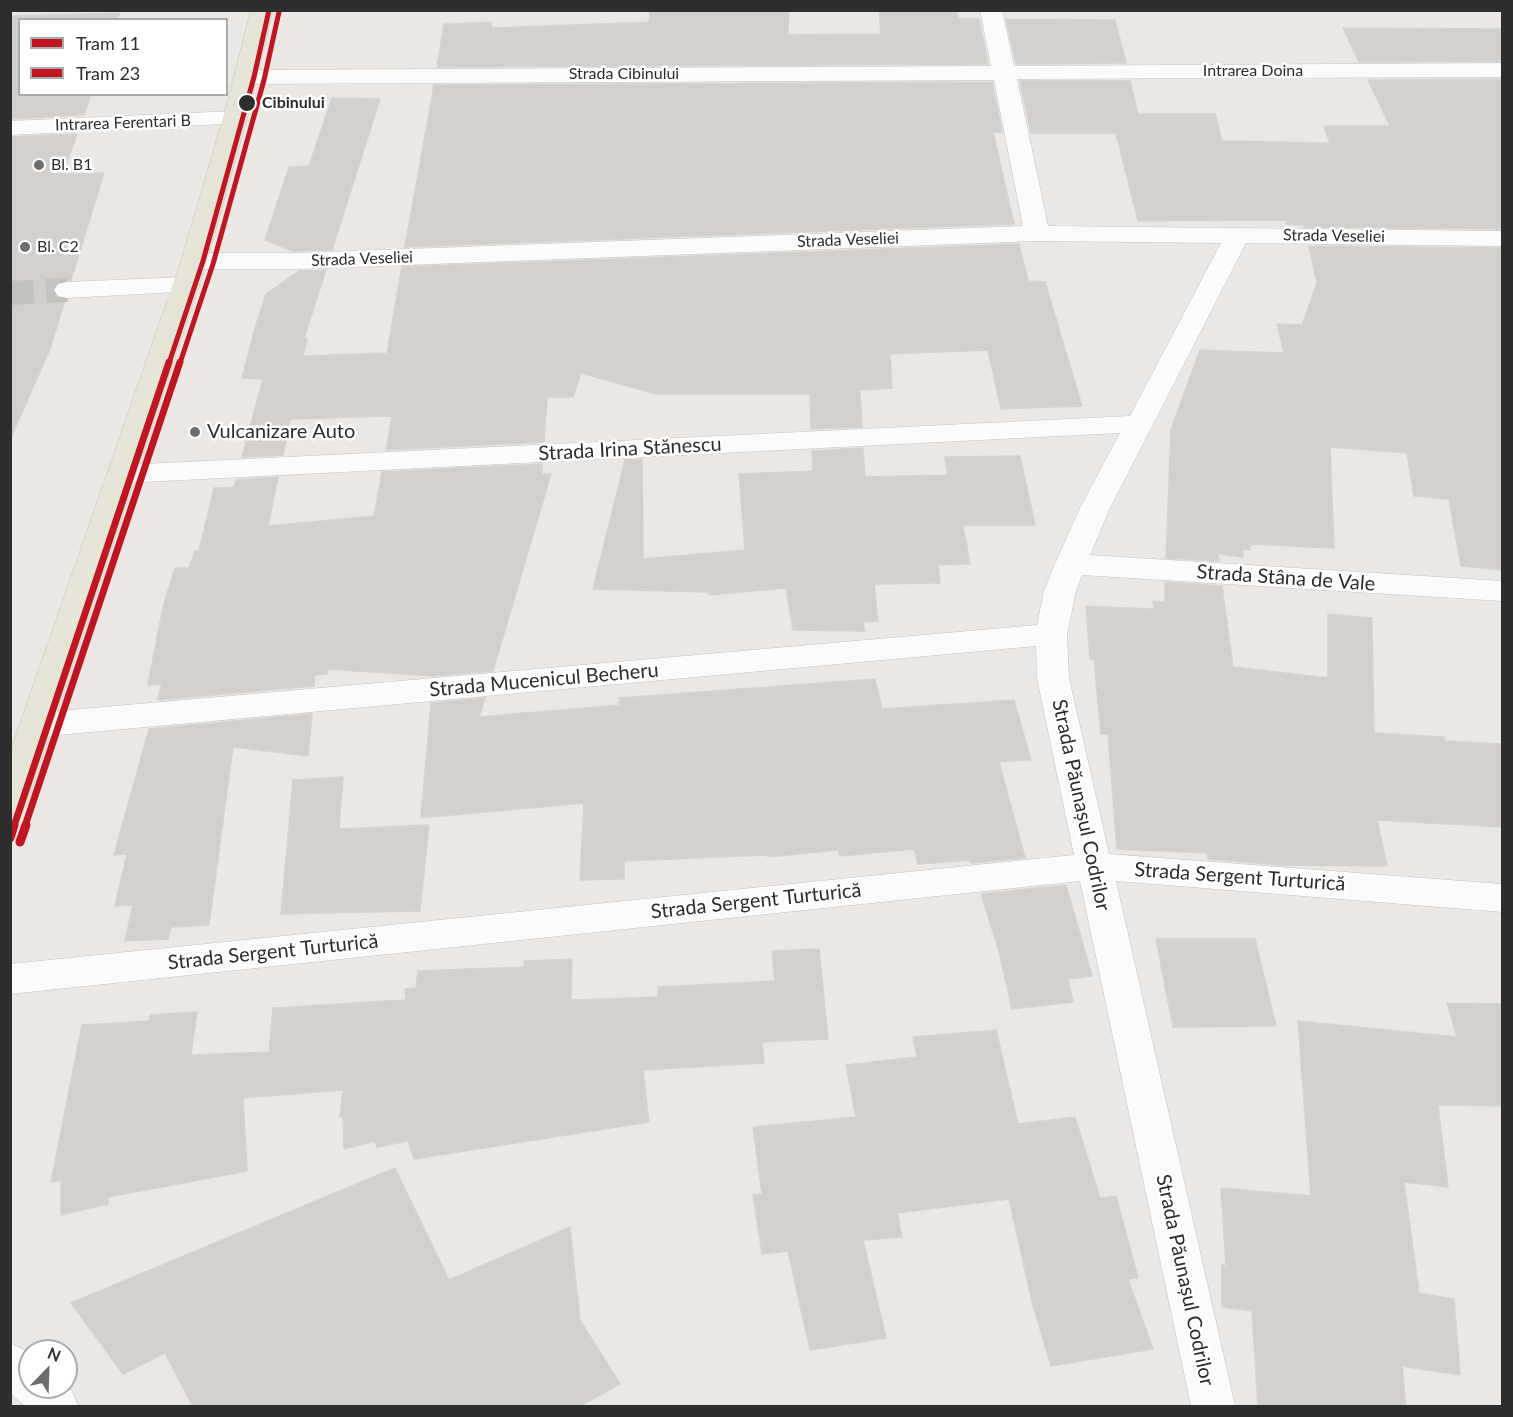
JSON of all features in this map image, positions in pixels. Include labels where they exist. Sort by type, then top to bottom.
[{"type":"main road","points":[[10,803],[190,273],[235,118],[262,10]]},
{"type":"street","points":[[991,10],[1037,233]]},
{"type":"street","name":"Intrarea Doina","points":[[1004,72],[1503,70]]},
{"type":"street","name":"Strada Cibinului","points":[[245,77],[1004,72]]},
{"type":"street","name":"Intrarea Ferentari B","points":[[10,128],[235,118]]},
{"type":"street","name":"Strada Veseliei","points":[[68,290],[300,261],[1037,233],[1503,238]]},
{"type":"street","name":"Strada Păunașul Codrilor","points":[[1213,1407],[1053,678],[1051,634],[1060,591],[1094,510],[1137,424],[1198,314],[1237,235]]},
{"type":"street","name":"Strada Irina Stănescu","points":[[123,474],[1137,424]]},
{"type":"street","name":"Strada Stâna de Vale","points":[[1071,564],[1503,591]]},
{"type":"street","name":"Strada Mucenicul Becheru","points":[[36,725],[1051,634]]},
{"type":"street","name":"Strada Sergent Turturică","points":[[10,979],[1094,866],[1503,898]]},
{"type":"building","points":[[650,10],[789,10],[788,35],[881,34],[879,10],[957,10],[958,19],[979,19],[988,64],[437,67],[444,24],[491,22],[492,28],[649,22]]},
{"type":"building","points":[[120,13],[118,18],[18,18],[18,96],[90,96],[84,115],[10,119],[10,16]]},
{"type":"building","points":[[1006,19],[1115,20],[1126,63],[1016,64]]},
{"type":"building","points":[[1343,28],[1503,29],[1503,61],[1359,62]]},
{"type":"building","points":[[1503,79],[1503,229],[1304,227],[1304,225],[1286,224],[1286,220],[1138,221],[1116,133],[1031,133],[1020,81],[1130,81],[1138,114],[1215,114],[1222,141],[1330,143],[1324,126],[1390,126],[1368,80]]},
{"type":"building","points":[[992,82],[1002,132],[993,132],[1014,224],[405,247],[434,85]]},
{"type":"building","points":[[332,98],[380,99],[332,250],[293,251],[265,240],[289,167],[309,166]]},
{"type":"building","points":[[77,134],[63,174],[104,173],[71,280],[58,282],[52,289],[56,297],[65,300],[50,349],[10,440],[10,137]]},
{"type":"building","points":[[1019,244],[1028,281],[1045,282],[1082,406],[1001,409],[988,350],[890,354],[892,388],[860,390],[862,427],[811,429],[810,394],[656,394],[581,373],[573,397],[547,397],[544,442],[386,450],[392,416],[290,419],[283,455],[242,457],[263,379],[242,378],[255,328],[266,294],[299,271],[326,270],[304,338],[307,339],[303,356],[387,353],[402,267]]},
{"type":"building","points":[[1309,246],[1503,248],[1503,570],[1461,566],[1449,499],[1414,496],[1407,453],[1330,447],[1334,548],[1250,544],[1250,550],[1243,549],[1243,557],[1218,554],[1219,561],[1166,558],[1171,429],[1200,350],[1284,353],[1277,324],[1302,325],[1317,283]]},
{"type":"building","points":[[863,448],[865,477],[948,475],[945,457],[1020,456],[1035,525],[963,525],[970,564],[938,565],[940,583],[874,584],[878,621],[863,622],[865,631],[793,630],[786,588],[709,595],[709,592],[593,589],[625,460],[642,459],[643,559],[745,550],[739,474],[813,471],[812,451]]},
{"type":"building","points":[[542,464],[542,474],[551,474],[493,671],[433,676],[328,669],[327,674],[315,675],[314,686],[157,700],[162,684],[148,685],[163,607],[175,568],[189,568],[195,551],[199,551],[214,488],[234,487],[236,480],[278,477],[268,526],[374,516],[382,472]]},
{"type":"building","points":[[1165,582],[1222,586],[1233,667],[1328,678],[1328,614],[1372,618],[1374,733],[1444,737],[1445,741],[1503,744],[1503,827],[1377,820],[1387,866],[1281,865],[1208,859],[1207,853],[1117,849],[1108,734],[1101,734],[1094,659],[1090,659],[1086,606],[1154,609],[1153,601],[1165,602]]},
{"type":"building","points":[[875,679],[882,709],[1014,700],[1031,760],[999,762],[1025,858],[971,863],[970,860],[918,864],[914,849],[840,856],[838,850],[768,857],[767,855],[624,861],[624,879],[580,880],[584,803],[421,818],[431,703],[485,698],[479,717],[620,705],[619,698]]},
{"type":"building","points":[[312,714],[308,756],[233,747],[209,925],[171,927],[168,939],[125,941],[133,905],[115,906],[127,854],[114,855],[149,729]]},
{"type":"building","points":[[343,777],[339,829],[429,825],[420,911],[281,914],[293,780]]},
{"type":"building","points":[[1066,885],[1092,976],[1068,979],[1073,1002],[1012,1009],[999,951],[981,894]]},
{"type":"building","points":[[1156,939],[1255,939],[1276,1026],[1173,1027]]},
{"type":"building","points":[[819,949],[828,1039],[762,1042],[764,1063],[643,1070],[649,1122],[414,1159],[408,1141],[377,1147],[375,1141],[344,1149],[343,1117],[340,1117],[343,1090],[243,1098],[247,1171],[108,1197],[108,1204],[61,1215],[61,1180],[51,1182],[82,1025],[149,1021],[150,1015],[197,1012],[191,1055],[269,1052],[273,1008],[406,1000],[405,989],[416,988],[418,971],[524,967],[524,961],[572,959],[571,1000],[658,997],[658,987],[775,981],[772,951]]},
{"type":"building","points":[[1447,1003],[1503,1004],[1503,1106],[1438,1105],[1448,1187],[1404,1182],[1419,1293],[1454,1299],[1460,1375],[1402,1366],[1406,1407],[1258,1407],[1252,1311],[1222,1307],[1222,1265],[1226,1266],[1221,1188],[1311,1196],[1298,1021],[1457,1037]]},
{"type":"building","points":[[996,1030],[1018,1124],[1075,1117],[1100,1198],[1116,1196],[1138,1278],[1128,1279],[1153,1349],[1051,1366],[1032,1302],[1009,1199],[897,1213],[902,1237],[863,1240],[886,1338],[810,1350],[788,1251],[762,1254],[753,1195],[762,1194],[753,1127],[856,1117],[846,1065],[917,1057],[913,1037]]},
{"type":"building","points":[[395,1168],[449,1280],[570,1227],[580,1320],[620,1384],[578,1407],[193,1407],[165,1353],[123,1374],[71,1303]]},
{"type":"tunnel","points":[[10,293],[67,290]]},
{"type":"tram line","name":"11","points":[[10,838],[203,261],[254,77],[269,10]]},
{"type":"tram line","name":"23","points":[[20,842],[213,264],[264,80],[279,12]]},
{"type":"place","name":"Cibinului","points":[[247,103]]},
{"type":"place","name":"Bl. B1","points":[[39,165]]},
{"type":"place","name":"Bl. C2","points":[[25,247]]},
{"type":"place","name":"Vulcanizare Auto","points":[[195,432]]}]
